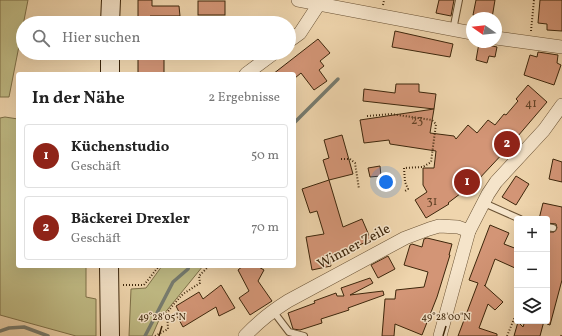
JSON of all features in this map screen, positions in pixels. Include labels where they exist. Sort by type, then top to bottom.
[{"type":"main road","points":[[110,0],[110,16]]},
{"type":"main road","points":[[110,60],[110,72]]},
{"type":"main road","points":[[109,268],[110,336]]},
{"type":"street","points":[[298,0],[466,32]]},
{"type":"street","points":[[296,36],[300,33],[319,4]]},
{"type":"street","points":[[502,39],[562,47]]},
{"type":"street","points":[[249,72],[265,60]]},
{"type":"street","points":[[440,336],[469,231],[496,182],[544,130],[562,105]]},
{"type":"street","name":"Winner Zeile","points":[[245,336],[253,327],[273,311],[303,292],[405,238],[439,226],[458,227],[469,231]]},
{"type":"lane","points":[[453,30],[459,0]]},
{"type":"lane","points":[[484,203],[514,216]]},
{"type":"lane","points":[[273,311],[289,332],[304,336]]},
{"type":"path","points":[[531,26],[534,0]]},
{"type":"path","points":[[367,116],[391,114],[432,120],[435,122],[431,162],[423,167],[404,168],[405,182],[408,189],[405,191]]},
{"type":"path","points":[[341,159],[350,159],[355,163],[359,189]]},
{"type":"path","points":[[109,286],[144,285],[157,268]]},
{"type":"path","points":[[154,336],[168,329],[167,313],[173,304],[183,294],[200,283],[199,276],[206,268]]},
{"type":"path","points":[[507,336],[514,319]]},
{"type":"shaded area","points":[[0,0],[28,0],[25,16],[16,16],[16,60],[9,97],[0,97]]},
{"type":"shaded area","points":[[5,117],[16,119],[16,268],[86,268],[86,297],[96,299],[96,336],[76,336],[0,315],[0,118]]},
{"type":"shaded area","points":[[161,268],[201,268],[159,320],[152,336],[129,336],[131,289],[146,288]]},
{"type":"building","points":[[138,0],[152,0],[152,6],[179,6],[180,16],[138,16]]},
{"type":"building","points":[[439,0],[454,0],[451,16],[436,13]]},
{"type":"building","points":[[476,0],[495,0],[493,12],[474,12]]},
{"type":"building","points":[[540,0],[562,0],[562,31],[547,30],[547,24],[538,23]]},
{"type":"building","points":[[198,1],[225,1],[225,15],[198,15]]},
{"type":"building","points":[[395,31],[453,44],[450,57],[392,47]]},
{"type":"building","points":[[318,39],[330,53],[320,61],[324,66],[319,70],[327,81],[314,90],[301,73],[296,77],[296,72],[276,72],[291,60],[296,60],[296,56]]},
{"type":"building","points":[[478,48],[497,48],[495,57],[489,56],[487,63],[476,60]]},
{"type":"building","points":[[538,52],[558,55],[557,63],[561,65],[554,85],[524,75],[530,55],[537,57]]},
{"type":"building","points":[[138,60],[164,60],[164,72],[138,72]]},
{"type":"building","points":[[396,84],[419,84],[419,92],[436,94],[434,109],[363,101],[364,89],[395,93]]},
{"type":"building","points":[[528,85],[547,102],[477,181],[448,203],[449,204],[426,218],[415,200],[427,192],[423,185],[423,168],[434,168],[436,151],[390,144],[389,140],[364,143],[360,120],[434,109],[430,133],[454,136],[456,139],[468,125],[477,133],[488,120],[495,125],[504,114],[506,115],[518,101],[516,99]]},
{"type":"building","points":[[342,135],[353,174],[329,180],[323,160],[329,158],[324,140]]},
{"type":"building","points":[[553,159],[562,162],[562,182],[549,179]]},
{"type":"building","points":[[380,166],[381,176],[370,177],[368,168]]},
{"type":"building","points":[[516,176],[529,184],[516,205],[502,197]]},
{"type":"building","points":[[329,180],[343,227],[362,219],[371,240],[329,258],[331,266],[312,270],[306,237],[324,234],[317,211],[310,213],[302,189]]},
{"type":"building","points":[[543,203],[562,207],[562,280],[550,325],[547,324],[550,324],[550,232],[554,232],[557,228],[556,224],[550,223],[550,216],[540,216]]},
{"type":"building","points":[[490,225],[509,233],[504,244],[514,248],[514,268],[495,259],[485,286],[503,302],[495,310],[488,304],[479,328],[497,334],[497,336],[458,336],[478,283],[469,280]]},
{"type":"building","points":[[427,238],[452,244],[437,297],[422,335],[395,324],[394,336],[382,336],[385,299],[395,299],[396,290],[424,287],[428,272],[404,265],[410,245],[412,244],[422,247],[424,239]]},
{"type":"building","points":[[388,256],[395,269],[378,278],[371,265]]},
{"type":"building","points":[[240,268],[260,268],[264,270],[258,281],[272,301],[250,315],[239,298],[249,291],[238,270]]},
{"type":"building","points":[[370,278],[373,283],[350,295],[383,291],[384,295],[348,308],[349,310],[321,319],[322,323],[300,330],[293,329],[288,313],[336,293],[337,296],[344,296],[341,288]]},
{"type":"building","points":[[221,285],[235,308],[219,316],[216,307],[183,327],[177,316],[180,314],[176,306],[199,292],[203,299]]},
{"type":"building","points":[[517,324],[520,324],[523,327],[524,324],[543,324],[540,336],[514,336]]},
{"type":"waterway","points":[[296,121],[338,79]]},
{"type":"waterway","points":[[145,336],[173,282],[188,268]]},
{"type":"waterway","points":[[0,331],[9,328],[24,327],[48,336]]},
{"type":"place","name":"Bäckerei Drexler","points":[[507,144]]},
{"type":"place","name":"Küchenstudio","points":[[467,182]]}]
